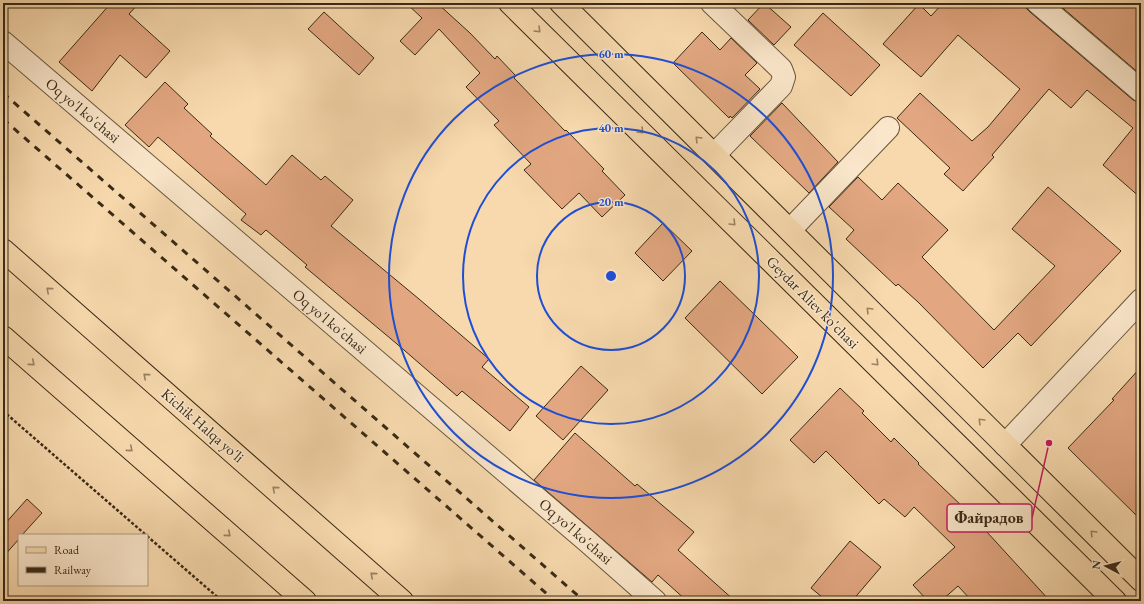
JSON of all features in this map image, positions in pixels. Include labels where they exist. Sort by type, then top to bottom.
[{"type":"main road","name":"Geydar Aliev ko'chasi","points":[[510,3],[1115,601]]},
{"type":"main road","points":[[561,3],[1141,580]]},
{"type":"main road","name":"Kichik Halqa yo'li","points":[[3,250],[402,601]]},
{"type":"main road","points":[[3,337],[305,601]]},
{"type":"main road","points":[[983,469],[1005,445]]},
{"type":"street","points":[[712,3],[781,69],[784,77],[781,86],[714,155]]},
{"type":"street","points":[[1038,3],[1141,91]]},
{"type":"street","name":"Oq yo'l ko'chasi","points":[[3,42],[655,601]]},
{"type":"street","points":[[790,230],[888,128]]},
{"type":"street","points":[[1005,445],[1141,300]]},
{"type":"path","points":[[3,411],[146,534]]},
{"type":"path","points":[[148,536],[222,601]]},
{"type":"building","points":[[111,3],[139,3],[129,14],[170,51],[146,78],[120,55],[92,91],[59,62]]},
{"type":"building","points":[[406,3],[437,3],[470,33],[495,59],[497,56],[516,76],[514,78],[604,169],[602,171],[625,195],[602,217],[579,193],[562,209],[524,170],[531,164],[494,125],[499,121],[466,87],[480,73],[439,29],[415,55],[400,41],[422,18]]},
{"type":"building","points":[[764,3],[791,27],[774,45],[748,20]]},
{"type":"building","points":[[943,3],[1026,3],[1026,8],[1030,12],[1133,100],[1141,103],[1141,198],[1103,165],[1133,128],[1087,90],[1071,108],[1049,89],[992,155],[994,157],[963,191],[944,174],[950,168],[897,118],[920,93],[972,141],[988,127],[1020,89],[958,35],[921,77],[883,44],[919,4],[931,16]]},
{"type":"building","points":[[1057,3],[1141,3],[1141,75]]},
{"type":"building","points":[[324,12],[374,58],[359,75],[308,29]]},
{"type":"building","points":[[823,13],[880,65],[851,96],[794,45]]},
{"type":"building","points":[[702,32],[720,50],[731,38],[757,63],[745,75],[760,89],[732,118],[730,116],[729,118],[673,63]]},
{"type":"building","points":[[165,82],[188,104],[184,108],[212,134],[210,136],[266,185],[292,155],[321,180],[325,176],[353,200],[331,226],[489,359],[482,367],[529,407],[510,431],[462,391],[457,396],[305,267],[307,265],[266,230],[261,235],[241,220],[246,214],[158,137],[149,147],[125,125]]},
{"type":"building","points":[[782,103],[838,162],[809,193],[750,136]]},
{"type":"building","points":[[858,177],[882,200],[898,183],[948,230],[922,257],[994,330],[1055,266],[1012,229],[1048,187],[1121,251],[1031,346],[1018,333],[983,368],[918,302],[898,284],[896,286],[846,239],[854,230],[829,207]]},
{"type":"building","points":[[663,223],[692,251],[663,281],[635,253]]},
{"type":"building","points":[[720,281],[798,357],[762,394],[685,318]]},
{"type":"building","points":[[581,366],[608,390],[563,440],[536,416]]},
{"type":"building","points":[[1141,367],[1141,520],[1068,448],[1114,400],[1112,399]]},
{"type":"building","points":[[840,388],[864,411],[862,413],[891,442],[894,438],[919,463],[918,464],[987,530],[986,531],[1050,601],[972,601],[958,586],[941,601],[928,601],[913,585],[955,547],[914,507],[905,517],[884,499],[879,504],[826,451],[814,463],[790,440]]},
{"type":"building","points":[[575,433],[635,486],[637,484],[694,532],[678,550],[735,601],[687,601],[658,575],[652,582],[534,480]]},
{"type":"building","points":[[27,499],[42,513],[23,534],[18,534],[18,540],[3,557],[3,526]]},
{"type":"building","points":[[850,541],[881,567],[852,601],[827,601],[811,588]]},
{"type":"railway","points":[[3,93],[584,601]]},
{"type":"railway","points":[[3,119],[555,601]]},
{"type":"place","name":"Файрадов","points":[[1049,443]]}]
